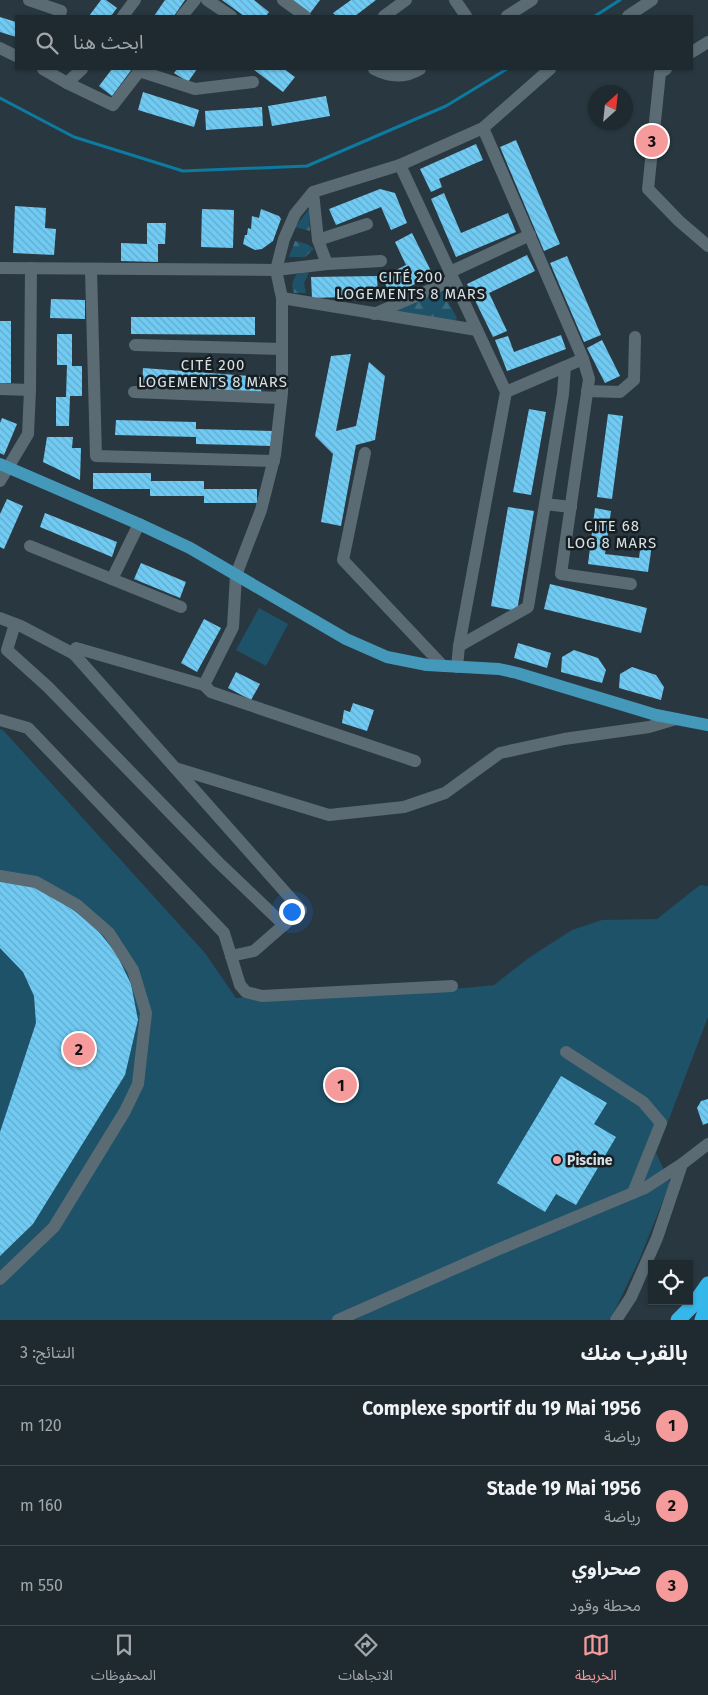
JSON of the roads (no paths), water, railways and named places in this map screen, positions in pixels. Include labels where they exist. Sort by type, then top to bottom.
[{"type":"highway","points":[[678,1320],[694,1304],[708,1284]]},
{"type":"highway","points":[[702,1320],[708,1303]]},
{"type":"main road","points":[[4,466],[190,548],[346,639],[387,657],[427,665],[499,669],[676,719],[708,725]]},
{"type":"street","points":[[30,0],[61,11],[59,15]]},
{"type":"street","points":[[124,15],[135,0]]},
{"type":"street","points":[[183,15],[195,0]]},
{"type":"street","points":[[207,0],[230,15]]},
{"type":"street","points":[[284,0],[304,15]]},
{"type":"street","points":[[385,15],[406,0]]},
{"type":"street","points":[[456,0],[465,15]]},
{"type":"street","points":[[509,15],[532,0]]},
{"type":"street","points":[[630,15],[652,0]]},
{"type":"street","points":[[693,51],[708,42]]},
{"type":"street","points":[[0,48],[15,56]]},
{"type":"street","points":[[44,70],[68,84],[113,105],[140,70],[195,89],[253,82]]},
{"type":"street","points":[[68,84],[81,70]]},
{"type":"street","points":[[376,70],[394,76],[404,75],[417,70]]},
{"type":"street","points":[[204,685],[233,627],[236,575],[262,510],[274,461],[281,398],[282,349],[282,298],[276,270],[284,239],[295,214],[313,192],[400,164],[483,128],[549,70]]},
{"type":"street","points":[[664,70],[660,73],[648,190],[679,221],[708,246]]},
{"type":"street","points":[[483,128],[583,359],[589,379],[561,574],[631,584]]},
{"type":"street","points":[[400,164],[506,392],[456,668]]},
{"type":"street","points":[[313,192],[318,240],[327,264]]},
{"type":"street","points":[[318,240],[367,224]]},
{"type":"street","points":[[374,314],[530,235]]},
{"type":"street","points":[[0,268],[276,270],[327,264],[381,262]]},
{"type":"street","points":[[0,481],[4,466],[28,434],[31,268]]},
{"type":"street","points":[[91,270],[96,456],[274,461]]},
{"type":"street","points":[[282,298],[477,330]]},
{"type":"street","points":[[587,391],[620,392],[634,380],[635,337]]},
{"type":"street","points":[[135,345],[282,349]]},
{"type":"street","points":[[506,392],[583,359]]},
{"type":"street","points":[[459,646],[528,607],[563,394],[565,367]]},
{"type":"street","points":[[0,389],[30,390]]},
{"type":"street","points":[[134,392],[281,398]]},
{"type":"street","points":[[365,454],[343,560],[443,666]]},
{"type":"street","points":[[545,504],[571,507]]},
{"type":"street","points":[[112,579],[139,524]]},
{"type":"street","points":[[30,546],[180,607]]},
{"type":"street","points":[[0,618],[74,654],[301,910],[254,951],[231,956]]},
{"type":"street","points":[[15,624],[7,650],[48,687],[218,862],[284,925]]},
{"type":"street","points":[[74,654],[76,648],[204,685],[212,692],[415,761]]},
{"type":"street","points":[[175,768],[329,815],[404,807],[444,793],[500,753],[564,739],[649,727],[676,719]]},
{"type":"street","points":[[0,720],[28,728],[224,933],[240,985],[246,992],[262,996],[452,986]]},
{"type":"street","points":[[0,876],[36,882],[77,905],[109,933],[133,970],[146,1013],[138,1084],[126,1112],[54,1227],[0,1279]]},
{"type":"street","points":[[566,1052],[643,1102],[661,1123],[633,1193]]},
{"type":"street","points":[[338,1320],[499,1249],[645,1188],[682,1164],[708,1144]]},
{"type":"street","points":[[616,1320],[631,1298],[657,1238],[682,1164]]},
{"type":"waterway","points":[[597,15],[620,0]]},
{"type":"waterway","points":[[0,98],[74,137],[183,171],[307,166],[446,106],[505,70]]},
{"type":"place","name":"صحراوي","points":[[652,141]]},
{"type":"place","name":"Stade 19 Mai 1956","points":[[79,1049]]},
{"type":"place","name":"Complexe sportif du 19 Mai 1956","points":[[341,1085]]},
{"type":"place","name":"Piscine","points":[[557,1160]]},
{"type":"district","name":"CITÉ 200 LOGEMENTS 8 MARS","points":[[411,286]]},
{"type":"district","name":"CITÉ 200 LOGEMENTS 8 MARS","points":[[213,374]]},
{"type":"district","name":"CITE 68 LOG 8 MARS","points":[[612,534]]}]
